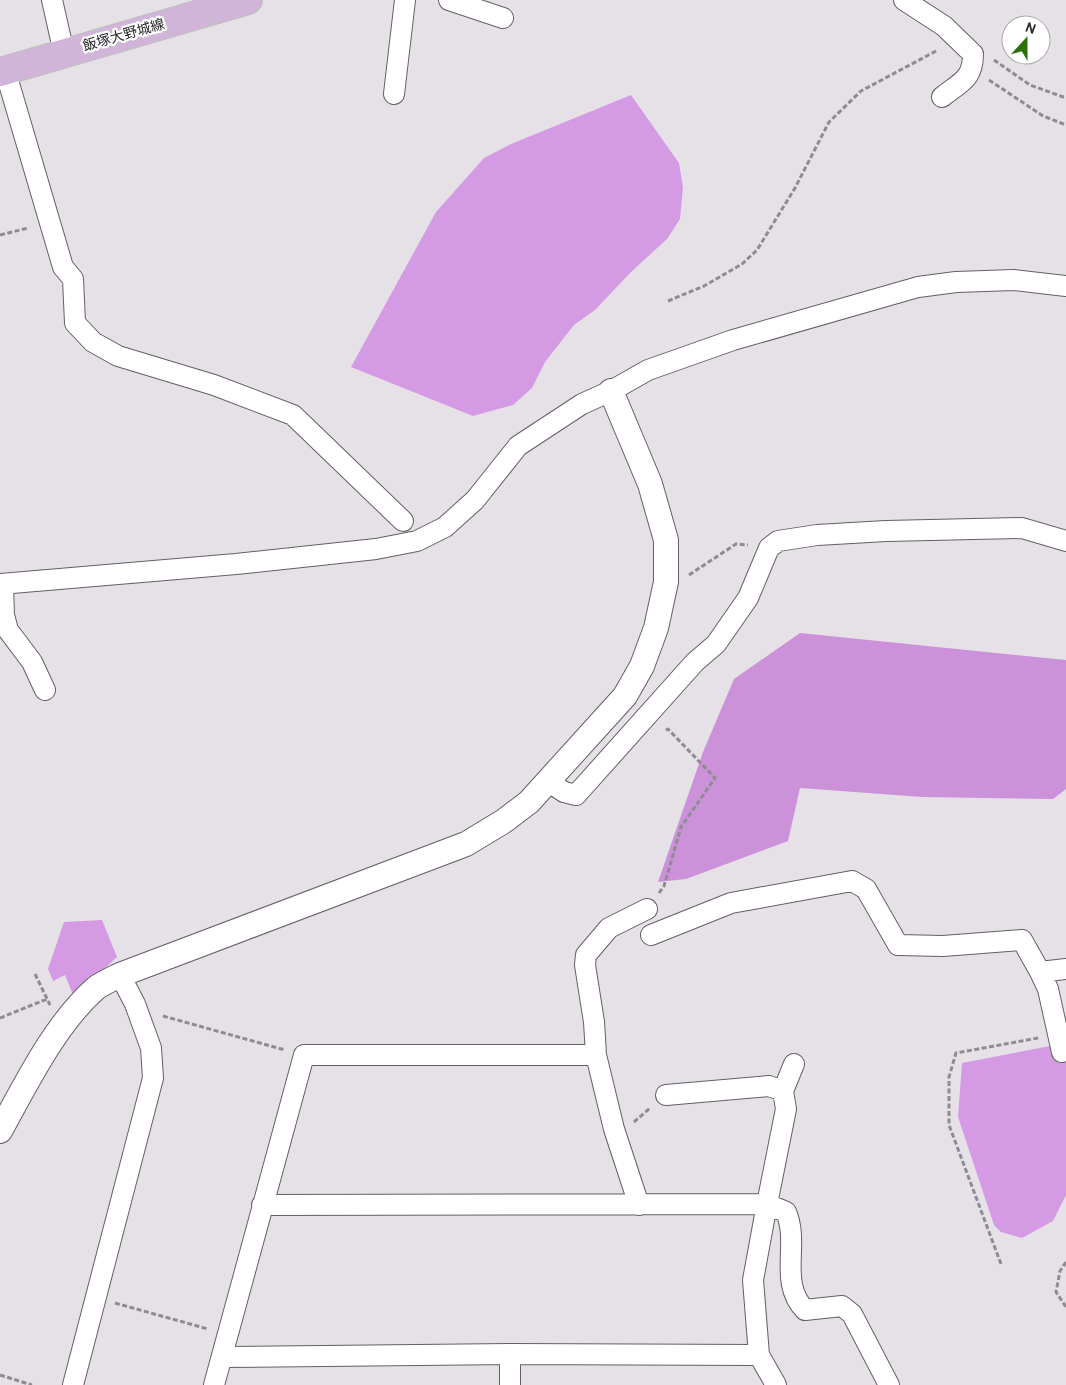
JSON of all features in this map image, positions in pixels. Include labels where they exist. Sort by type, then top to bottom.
[{"type":"main road","name":"飯塚大野城線","points":[[2,71],[248,0]]},
{"type":"street","points":[[52,0],[64,53]]},
{"type":"street","points":[[394,94],[405,0]]},
{"type":"street","points":[[449,0],[503,18]]},
{"type":"street","points":[[904,0],[944,26],[968,54],[968,76],[942,97]]},
{"type":"street","points":[[2,71],[63,267],[73,280],[75,323],[93,342],[118,356],[214,385],[293,415],[403,521]]},
{"type":"street","points":[[45,690],[32,662],[8,630],[4,615],[2,584],[236,564],[376,549],[417,541],[444,527],[475,500],[518,446],[582,404],[611,392],[648,370],[733,340],[918,287],[956,282],[1014,280],[1066,286]]},
{"type":"street","points":[[0,1131],[26,1084],[62,1028],[97,988],[120,975],[466,844],[504,821],[529,802],[625,696],[642,666],[656,628],[664,592],[666,540],[650,484],[611,392]]},
{"type":"street","points":[[548,782],[564,792],[576,795],[695,662],[716,644],[748,598],[769,548],[778,541],[817,535],[1022,528],[1066,541]]},
{"type":"street","points":[[651,935],[731,903],[852,880],[866,889],[898,945],[942,946],[1022,940],[1048,989],[1060,1043]]},
{"type":"street","points":[[638,1205],[616,1136],[596,1055],[594,1022],[585,966],[586,955],[610,928],[647,909]]},
{"type":"street","points":[[1040,972],[1066,969]]},
{"type":"street","points":[[73,1385],[153,1078],[151,1048],[139,1015],[120,975]]},
{"type":"street","points":[[214,1385],[304,1055],[596,1055]]},
{"type":"street","points":[[776,1385],[759,1355],[753,1280],[766,1204],[786,1109],[783,1091],[794,1064]]},
{"type":"street","points":[[666,1095],[769,1086],[783,1091]]},
{"type":"street","points":[[262,1205],[766,1204],[786,1212],[791,1223],[790,1275],[796,1301],[805,1310],[842,1306],[852,1314],[889,1385]]},
{"type":"street","points":[[222,1357],[510,1354],[759,1355]]},
{"type":"street","points":[[510,1354],[510,1385]]},
{"type":"path","points":[[668,301],[712,281],[742,264],[757,250],[795,188],[829,122],[861,91],[968,54],[990,57],[1030,85],[1066,98]]},
{"type":"path","points":[[968,54],[1044,116],[1066,125]]},
{"type":"path","points":[[0,236],[49,222]]},
{"type":"path","points":[[664,592],[736,544]]},
{"type":"path","points":[[631,733],[646,743],[668,729],[715,778],[682,827],[664,886],[647,909]]},
{"type":"path","points":[[35,974],[62,1028]]},
{"type":"path","points":[[0,1018],[47,999]]},
{"type":"path","points":[[139,1015],[166,1016],[304,1055]]},
{"type":"path","points":[[1002,1264],[949,1125],[949,1077],[956,1053],[1060,1043]]},
{"type":"path","points":[[616,1136],[666,1095]]},
{"type":"path","points":[[1066,1262],[1060,1271],[1056,1292],[1066,1307]]},
{"type":"path","points":[[95,1298],[228,1335]]},
{"type":"path","points":[[0,1375],[32,1385]]},
{"type":"shaded area","points":[[631,95],[679,163],[683,187],[680,219],[667,239],[631,272],[595,310],[574,325],[545,362],[532,388],[513,405],[473,416],[351,367],[436,212],[484,158],[511,144]]},
{"type":"shaded area","points":[[800,633],[1066,660],[1066,789],[1053,799],[922,797],[800,788],[788,841],[686,879],[658,882],[703,752],[734,679]]},
{"type":"shaded area","points":[[102,920],[117,957],[74,997],[65,975],[53,981],[48,969],[64,922]]},
{"type":"shaded area","points":[[1066,1043],[1066,1195],[1053,1221],[1022,1238],[1001,1232],[994,1225],[958,1117],[962,1063]]}]
